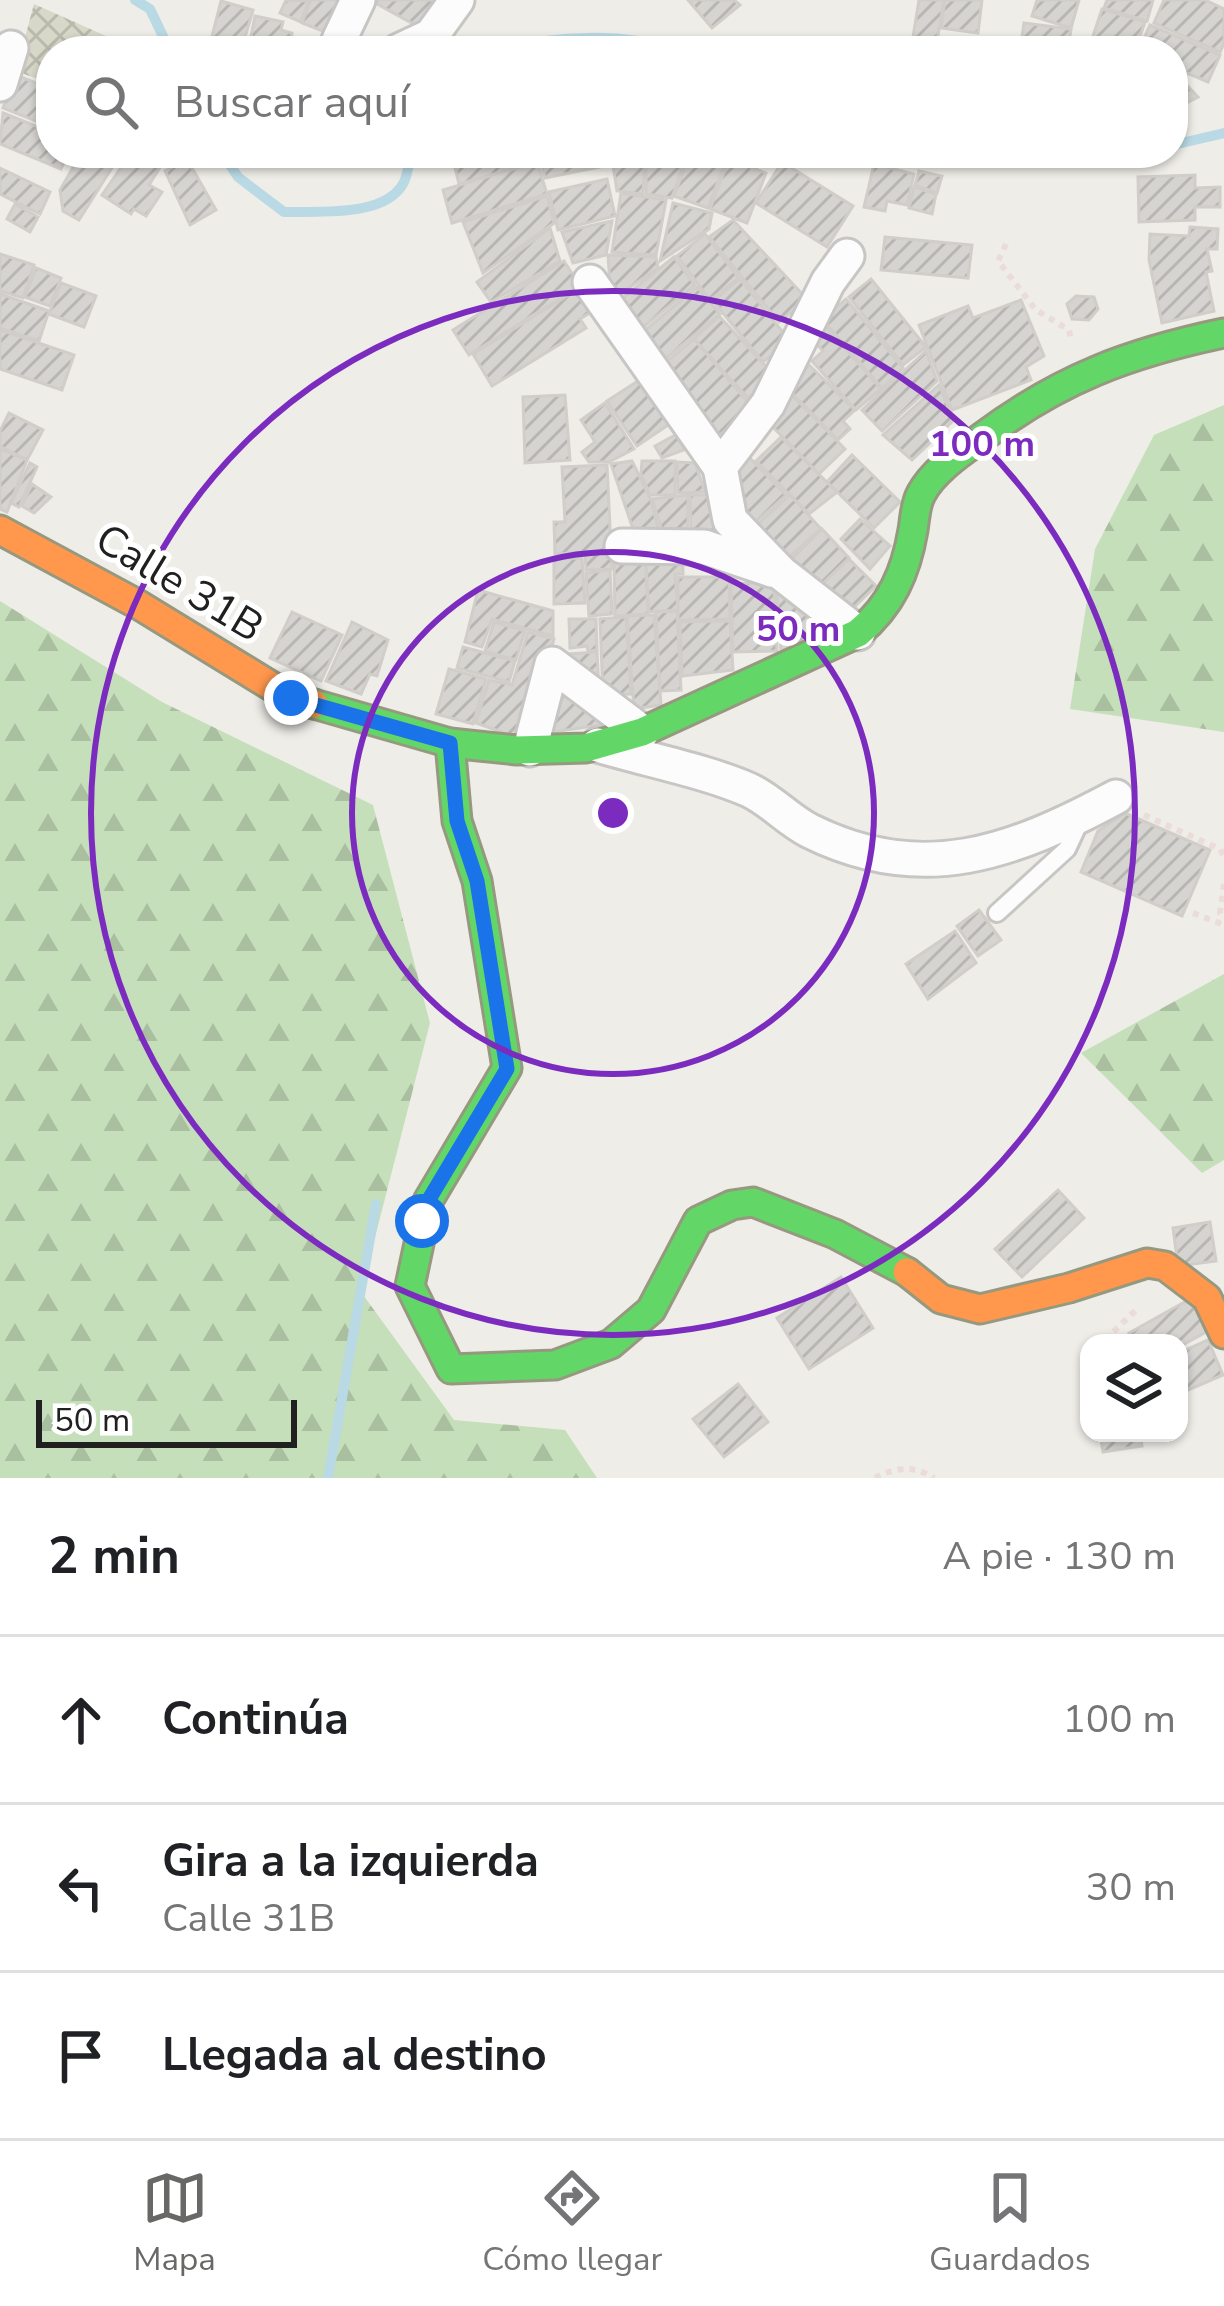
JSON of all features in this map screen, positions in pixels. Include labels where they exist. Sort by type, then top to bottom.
[{"type":"street","points":[[341,36],[358,0]]},
{"type":"street","points":[[430,36],[457,0]]},
{"type":"street","points":[[0,84],[11,48]]},
{"type":"street","points":[[720,467],[769,404],[828,282],[847,256]]},
{"type":"street","points":[[590,282],[720,467],[730,520],[781,573],[858,633]]},
{"type":"street","name":"Calle 31B","points":[[0,530],[139,605],[291,698],[450,743],[530,749],[596,745],[642,733],[858,633],[881,615],[896,594],[908,560],[919,496],[937,471],[1079,375],[1224,333]]},
{"type":"street","points":[[622,546],[704,547],[781,573]]},
{"type":"street","points":[[530,749],[552,664],[642,733]]},
{"type":"street","points":[[450,743],[457,821],[477,881],[507,1069],[428,1201],[422,1221],[410,1286],[451,1369],[555,1365],[611,1344],[651,1310],[698,1221],[732,1205],[753,1202],[836,1234],[921,1280],[940,1299],[980,1309],[1147,1263],[1165,1266],[1207,1298],[1224,1334]]},
{"type":"street","points":[[596,745],[750,790],[808,830],[875,856],[962,860],[1048,833],[1116,796]]},
{"type":"lane","points":[[997,913],[1067,848],[1083,814]]},
{"type":"path","points":[[1006,244],[998,261],[1036,310],[1069,330],[1079,375]]},
{"type":"path","points":[[1116,796],[1138,813],[1220,849],[1224,857]]},
{"type":"path","points":[[1224,884],[1220,913],[1224,916]]},
{"type":"path","points":[[1193,913],[1224,926]]},
{"type":"path","points":[[875,1478],[894,1468],[925,1472],[934,1478]]},
{"type":"shaded area","points":[[34,4],[106,36],[36,36],[36,78],[16,71]]},
{"type":"green space","points":[[1224,405],[1224,732],[1070,709],[1095,549],[1154,435]]},
{"type":"green space","points":[[0,601],[162,702],[373,805],[430,1023],[361,1292],[454,1420],[565,1430],[597,1478],[0,1478]]},
{"type":"green space","points":[[1224,974],[1224,1160],[1202,1173],[1081,1053]]},
{"type":"building","points":[[286,0],[309,1],[301,22],[280,13]]},
{"type":"building","points":[[311,0],[353,0],[338,36],[302,23]]},
{"type":"building","points":[[370,0],[448,0],[426,31]]},
{"type":"building","points":[[688,0],[734,0],[740,5],[712,28]]},
{"type":"building","points":[[919,0],[944,0],[938,36],[913,36]]},
{"type":"building","points":[[945,0],[982,0],[978,33],[941,28]]},
{"type":"building","points":[[1037,0],[1079,0],[1071,28],[1032,16]]},
{"type":"building","points":[[1107,0],[1153,0],[1147,21],[1104,8]]},
{"type":"building","points":[[1164,0],[1205,0],[1224,9],[1224,43],[1220,52],[1154,23]]},
{"type":"building","points":[[221,1],[253,10],[245,36],[212,36]]},
{"type":"building","points":[[1102,9],[1145,22],[1140,36],[1093,36]]},
{"type":"building","points":[[255,16],[283,22],[281,30],[292,33],[292,36],[251,36]]},
{"type":"building","points":[[1024,23],[1071,29],[1070,36],[1022,36]]},
{"type":"building","points":[[1150,25],[1176,36],[1145,36]]},
{"type":"building","points":[[1188,41],[1220,55],[1208,82],[1188,73]]},
{"type":"building","points":[[16,75],[36,83],[36,121],[3,108]]},
{"type":"building","points":[[3,113],[36,126],[36,159],[0,144]]},
{"type":"building","points":[[0,168],[50,192],[40,214],[0,194]]},
{"type":"building","points":[[73,168],[112,168],[79,220],[63,211],[60,190]]},
{"type":"building","points":[[121,168],[160,168],[149,185],[162,192],[146,216],[134,209],[131,214],[102,195]]},
{"type":"building","points":[[192,168],[216,210],[190,225],[165,171]]},
{"type":"building","points":[[455,168],[516,168],[459,184]]},
{"type":"building","points":[[517,168],[539,168],[547,194],[452,223],[443,190]]},
{"type":"building","points":[[543,168],[594,168],[545,178]]},
{"type":"building","points":[[613,168],[644,168],[643,194],[617,191]]},
{"type":"building","points":[[646,168],[682,168],[672,198],[646,194]]},
{"type":"building","points":[[684,168],[723,168],[708,208],[674,196]]},
{"type":"building","points":[[726,168],[766,173],[747,223],[710,209]]},
{"type":"building","points":[[778,168],[792,168],[853,206],[827,247],[756,203]]},
{"type":"building","points":[[873,168],[914,174],[907,205],[887,201],[885,211],[864,207]]},
{"type":"building","points":[[919,171],[942,176],[937,193],[915,185]]},
{"type":"building","points":[[1195,175],[1195,188],[1220,187],[1220,207],[1195,207],[1195,220],[1139,222],[1138,177]]},
{"type":"building","points":[[607,179],[615,216],[558,230],[549,192]]},
{"type":"building","points":[[914,187],[936,194],[932,214],[909,208]]},
{"type":"building","points":[[621,193],[666,200],[656,255],[612,252]]},
{"type":"building","points":[[547,196],[554,223],[483,273],[463,222]]},
{"type":"building","points":[[673,203],[712,213],[709,229],[660,261]]},
{"type":"building","points":[[15,204],[38,217],[30,232],[7,219]]},
{"type":"building","points":[[733,220],[807,299],[779,322],[709,237]]},
{"type":"building","points":[[612,221],[606,255],[573,263],[562,232]]},
{"type":"building","points":[[1190,227],[1218,229],[1217,249],[1207,249],[1214,311],[1162,323],[1149,260],[1150,234],[1189,236]]},
{"type":"building","points":[[550,228],[560,261],[491,302],[477,282]]},
{"type":"building","points":[[705,234],[739,278],[710,300],[677,256]]},
{"type":"building","points":[[885,237],[972,245],[968,278],[881,270]]},
{"type":"building","points":[[0,254],[34,265],[23,298],[0,291]]},
{"type":"building","points":[[608,255],[656,257],[658,268],[611,300]]},
{"type":"building","points":[[674,257],[695,285],[636,333],[614,305]]},
{"type":"building","points":[[564,261],[580,286],[469,355],[453,330]]},
{"type":"building","points":[[36,268],[61,278],[50,306],[25,297]]},
{"type":"building","points":[[740,279],[790,341],[763,362],[713,301]]},
{"type":"building","points":[[871,279],[926,347],[903,365],[849,297]]},
{"type":"building","points":[[61,283],[96,296],[84,327],[49,314]]},
{"type":"building","points":[[583,286],[596,309],[580,319],[586,328],[492,386],[473,354]]},
{"type":"building","points":[[697,287],[720,314],[659,364],[637,337]]},
{"type":"building","points":[[0,294],[49,311],[39,341],[0,328]]},
{"type":"building","points":[[1076,296],[1094,297],[1098,309],[1089,320],[1072,319],[1067,304]]},
{"type":"building","points":[[846,299],[903,368],[882,388],[822,319]]},
{"type":"building","points":[[1021,300],[1044,356],[1026,367],[1031,380],[952,410],[919,325],[968,306],[973,318]]},
{"type":"building","points":[[719,316],[774,375],[748,398],[694,339]]},
{"type":"building","points":[[826,327],[881,389],[856,410],[812,361],[823,351],[812,339]]},
{"type":"building","points":[[0,330],[74,355],[62,390],[0,369]]},
{"type":"building","points":[[694,339],[752,407],[719,436],[659,368]]},
{"type":"building","points":[[926,351],[937,381],[882,431],[862,410]]},
{"type":"building","points":[[809,365],[855,410],[843,421],[850,429],[838,440],[786,387]]},
{"type":"building","points":[[644,377],[674,421],[637,446],[607,401]]},
{"type":"building","points":[[939,385],[954,420],[912,460],[883,435]]},
{"type":"building","points":[[565,395],[570,460],[525,463],[523,397]]},
{"type":"building","points":[[792,395],[845,449],[819,474],[766,420]]},
{"type":"building","points":[[605,403],[634,449],[609,462],[589,462],[582,452],[595,442],[581,420]]},
{"type":"building","points":[[9,413],[43,430],[27,460],[0,446],[0,431]]},
{"type":"building","points":[[677,434],[684,450],[662,458],[655,446]]},
{"type":"building","points":[[781,437],[837,492],[809,514],[756,461]]},
{"type":"building","points":[[0,449],[27,460],[7,512],[0,509]]},
{"type":"building","points":[[745,453],[786,495],[756,522],[740,504],[736,484]]},
{"type":"building","points":[[852,455],[900,502],[874,528],[827,482]]},
{"type":"building","points":[[632,461],[651,500],[659,532],[634,532],[611,464]]},
{"type":"building","points":[[642,461],[675,461],[675,495],[650,495],[641,474]]},
{"type":"building","points":[[677,462],[695,463],[705,492],[678,493]]},
{"type":"building","points":[[30,463],[37,467],[19,507],[11,503]]},
{"type":"building","points":[[607,465],[612,569],[586,570],[585,552],[555,554],[554,522],[565,522],[562,467]]},
{"type":"building","points":[[32,484],[51,497],[34,513],[22,506]]},
{"type":"building","points":[[688,495],[688,534],[663,534],[652,499]]},
{"type":"building","points":[[690,495],[707,495],[719,532],[691,530]]},
{"type":"building","points":[[790,495],[821,529],[788,558],[757,525]]},
{"type":"building","points":[[860,519],[890,546],[870,569],[841,539]]},
{"type":"building","points":[[822,529],[849,558],[819,587],[791,559]]},
{"type":"building","points":[[682,546],[683,574],[675,574],[678,610],[649,612],[645,548]]},
{"type":"building","points":[[645,556],[648,614],[615,616],[614,557]]},
{"type":"building","points":[[582,558],[585,603],[554,604],[554,559]]},
{"type":"building","points":[[849,559],[876,586],[847,614],[820,586]]},
{"type":"building","points":[[610,570],[612,614],[589,616],[586,573]]},
{"type":"building","points":[[678,577],[729,577],[730,619],[678,620]]},
{"type":"building","points":[[774,582],[777,651],[733,652],[731,584]]},
{"type":"building","points":[[478,590],[553,611],[553,636],[492,619],[482,647],[465,642]]},
{"type":"building","points":[[776,590],[803,597],[830,632],[781,651]]},
{"type":"building","points":[[677,611],[681,690],[660,691],[656,612]]},
{"type":"building","points":[[292,612],[342,635],[321,681],[270,658]]},
{"type":"building","points":[[654,615],[661,705],[634,709],[627,616]]},
{"type":"building","points":[[626,617],[631,694],[603,695],[600,619]]},
{"type":"building","points":[[569,619],[596,619],[597,650],[570,648]]},
{"type":"building","points":[[730,621],[733,670],[682,676],[680,622]]},
{"type":"building","points":[[352,622],[388,640],[377,676],[370,674],[361,694],[326,681]]},
{"type":"building","points":[[494,622],[525,631],[516,660],[485,651]]},
{"type":"building","points":[[528,632],[554,639],[525,740],[476,723],[489,680],[512,685]]},
{"type":"building","points":[[463,647],[515,661],[509,682],[457,668]]},
{"type":"building","points":[[597,652],[599,691],[571,689],[569,654]]},
{"type":"building","points":[[449,669],[486,679],[473,724],[436,714]]},
{"type":"building","points":[[552,677],[608,724],[539,734]]},
{"type":"building","points":[[1125,813],[1210,850],[1182,916],[1081,872],[1098,831]]},
{"type":"building","points":[[979,910],[1001,940],[978,956],[957,926]]},
{"type":"building","points":[[955,931],[976,963],[928,999],[906,964]]},
{"type":"building","points":[[1058,1190],[1084,1218],[1022,1277],[995,1249]]},
{"type":"building","points":[[1210,1222],[1216,1261],[1178,1266],[1173,1228]]},
{"type":"building","points":[[841,1277],[873,1328],[809,1369],[777,1318]]},
{"type":"building","points":[[1190,1299],[1208,1331],[1188,1342],[1188,1334],[1129,1333]]},
{"type":"building","points":[[1208,1340],[1223,1375],[1188,1390],[1188,1349]]},
{"type":"building","points":[[738,1384],[768,1422],[724,1457],[693,1419]]},
{"type":"building","points":[[1101,1442],[1141,1442],[1142,1446],[1103,1452]]},
{"type":"waterway","points":[[135,0],[150,9],[163,36]]},
{"type":"waterway","points":[[1188,141],[1224,133]]},
{"type":"waterway","points":[[232,168],[284,212],[332,212],[382,202],[395,194],[408,168]]},
{"type":"waterway","points":[[328,1478],[376,1204]]},
{"type":"traffic: fast","points":[[314,704],[450,743],[517,750],[586,748],[642,732],[858,633],[895,587],[926,486],[948,463],[1010,417],[1067,384],[1126,359],[1224,333]]},
{"type":"traffic: fast","points":[[450,743],[457,821],[477,881],[507,1068],[428,1201],[410,1286],[451,1369],[555,1365],[611,1344],[651,1310],[698,1221],[732,1205],[753,1202],[835,1234],[907,1272]]},
{"type":"traffic: slow","points":[[0,530],[139,605],[291,698],[314,704]]},
{"type":"traffic: slow","points":[[907,1272],[941,1299],[980,1309],[1147,1263],[1165,1266],[1207,1298],[1224,1334]]},
{"type":"route","points":[[291,698],[450,743],[457,821],[477,881],[507,1069],[428,1201],[422,1221]]}]
